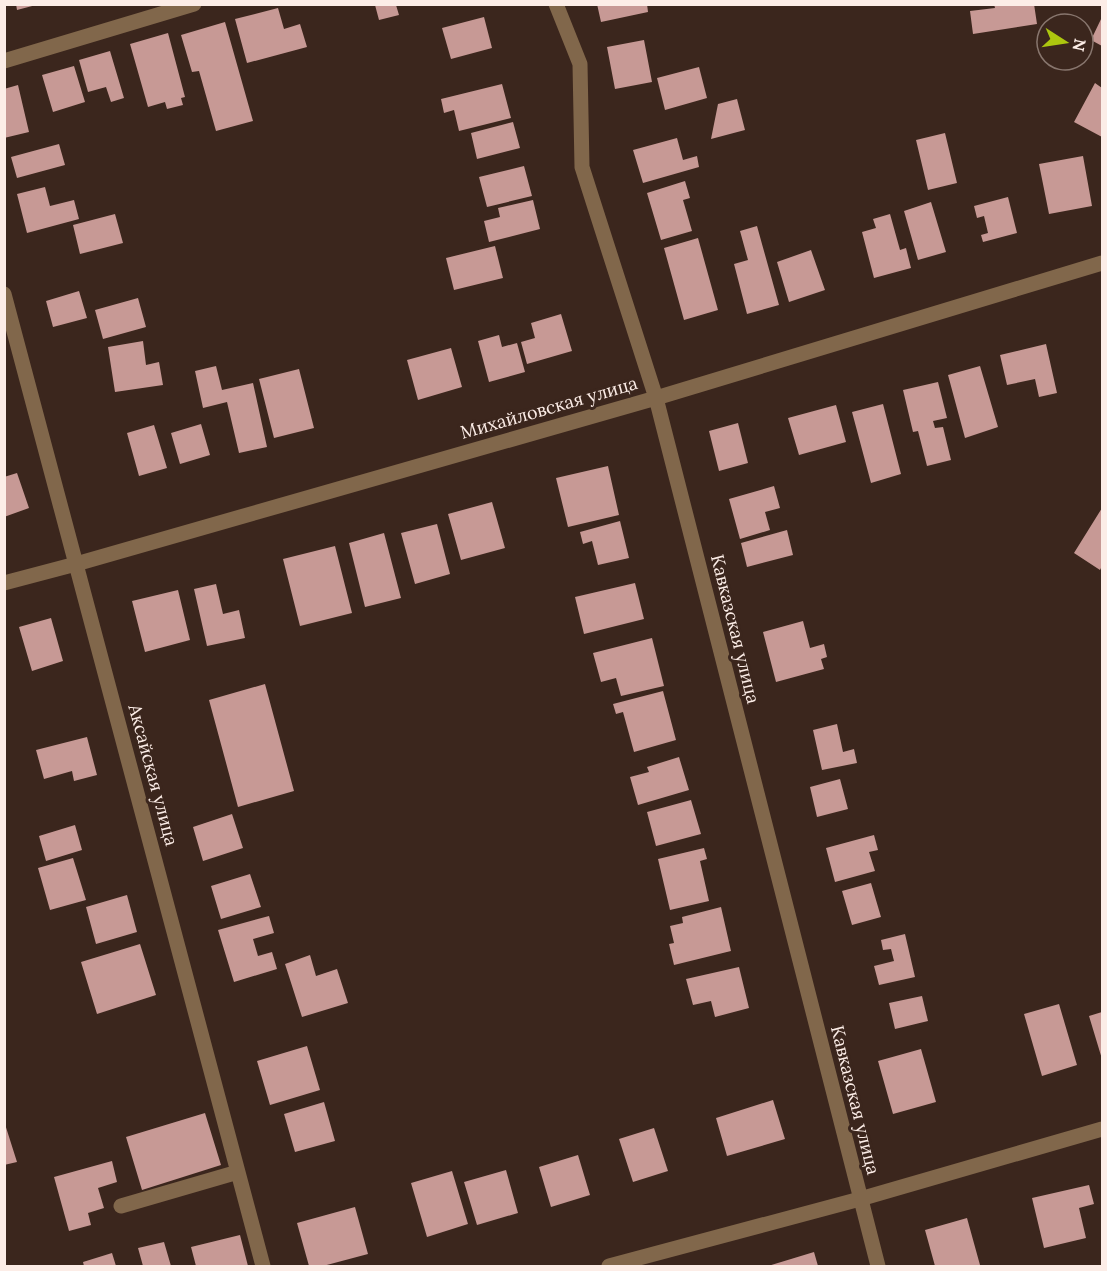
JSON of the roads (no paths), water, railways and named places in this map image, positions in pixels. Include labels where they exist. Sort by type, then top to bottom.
[{"type":"street","points":[[4,62],[194,4]]},
{"type":"street","name":"Кавказская улица","points":[[556,4],[580,64],[582,167],[656,398],[878,1266]]},
{"type":"street","name":"Михайловская улица","points":[[4,583],[656,398],[1102,263]]},
{"type":"street","name":"Аксайская улица","points":[[4,294],[263,1266]]},
{"type":"street","points":[[609,1266],[860,1199],[1102,1130]]},
{"type":"street","points":[[121,1206],[238,1172]]}]
